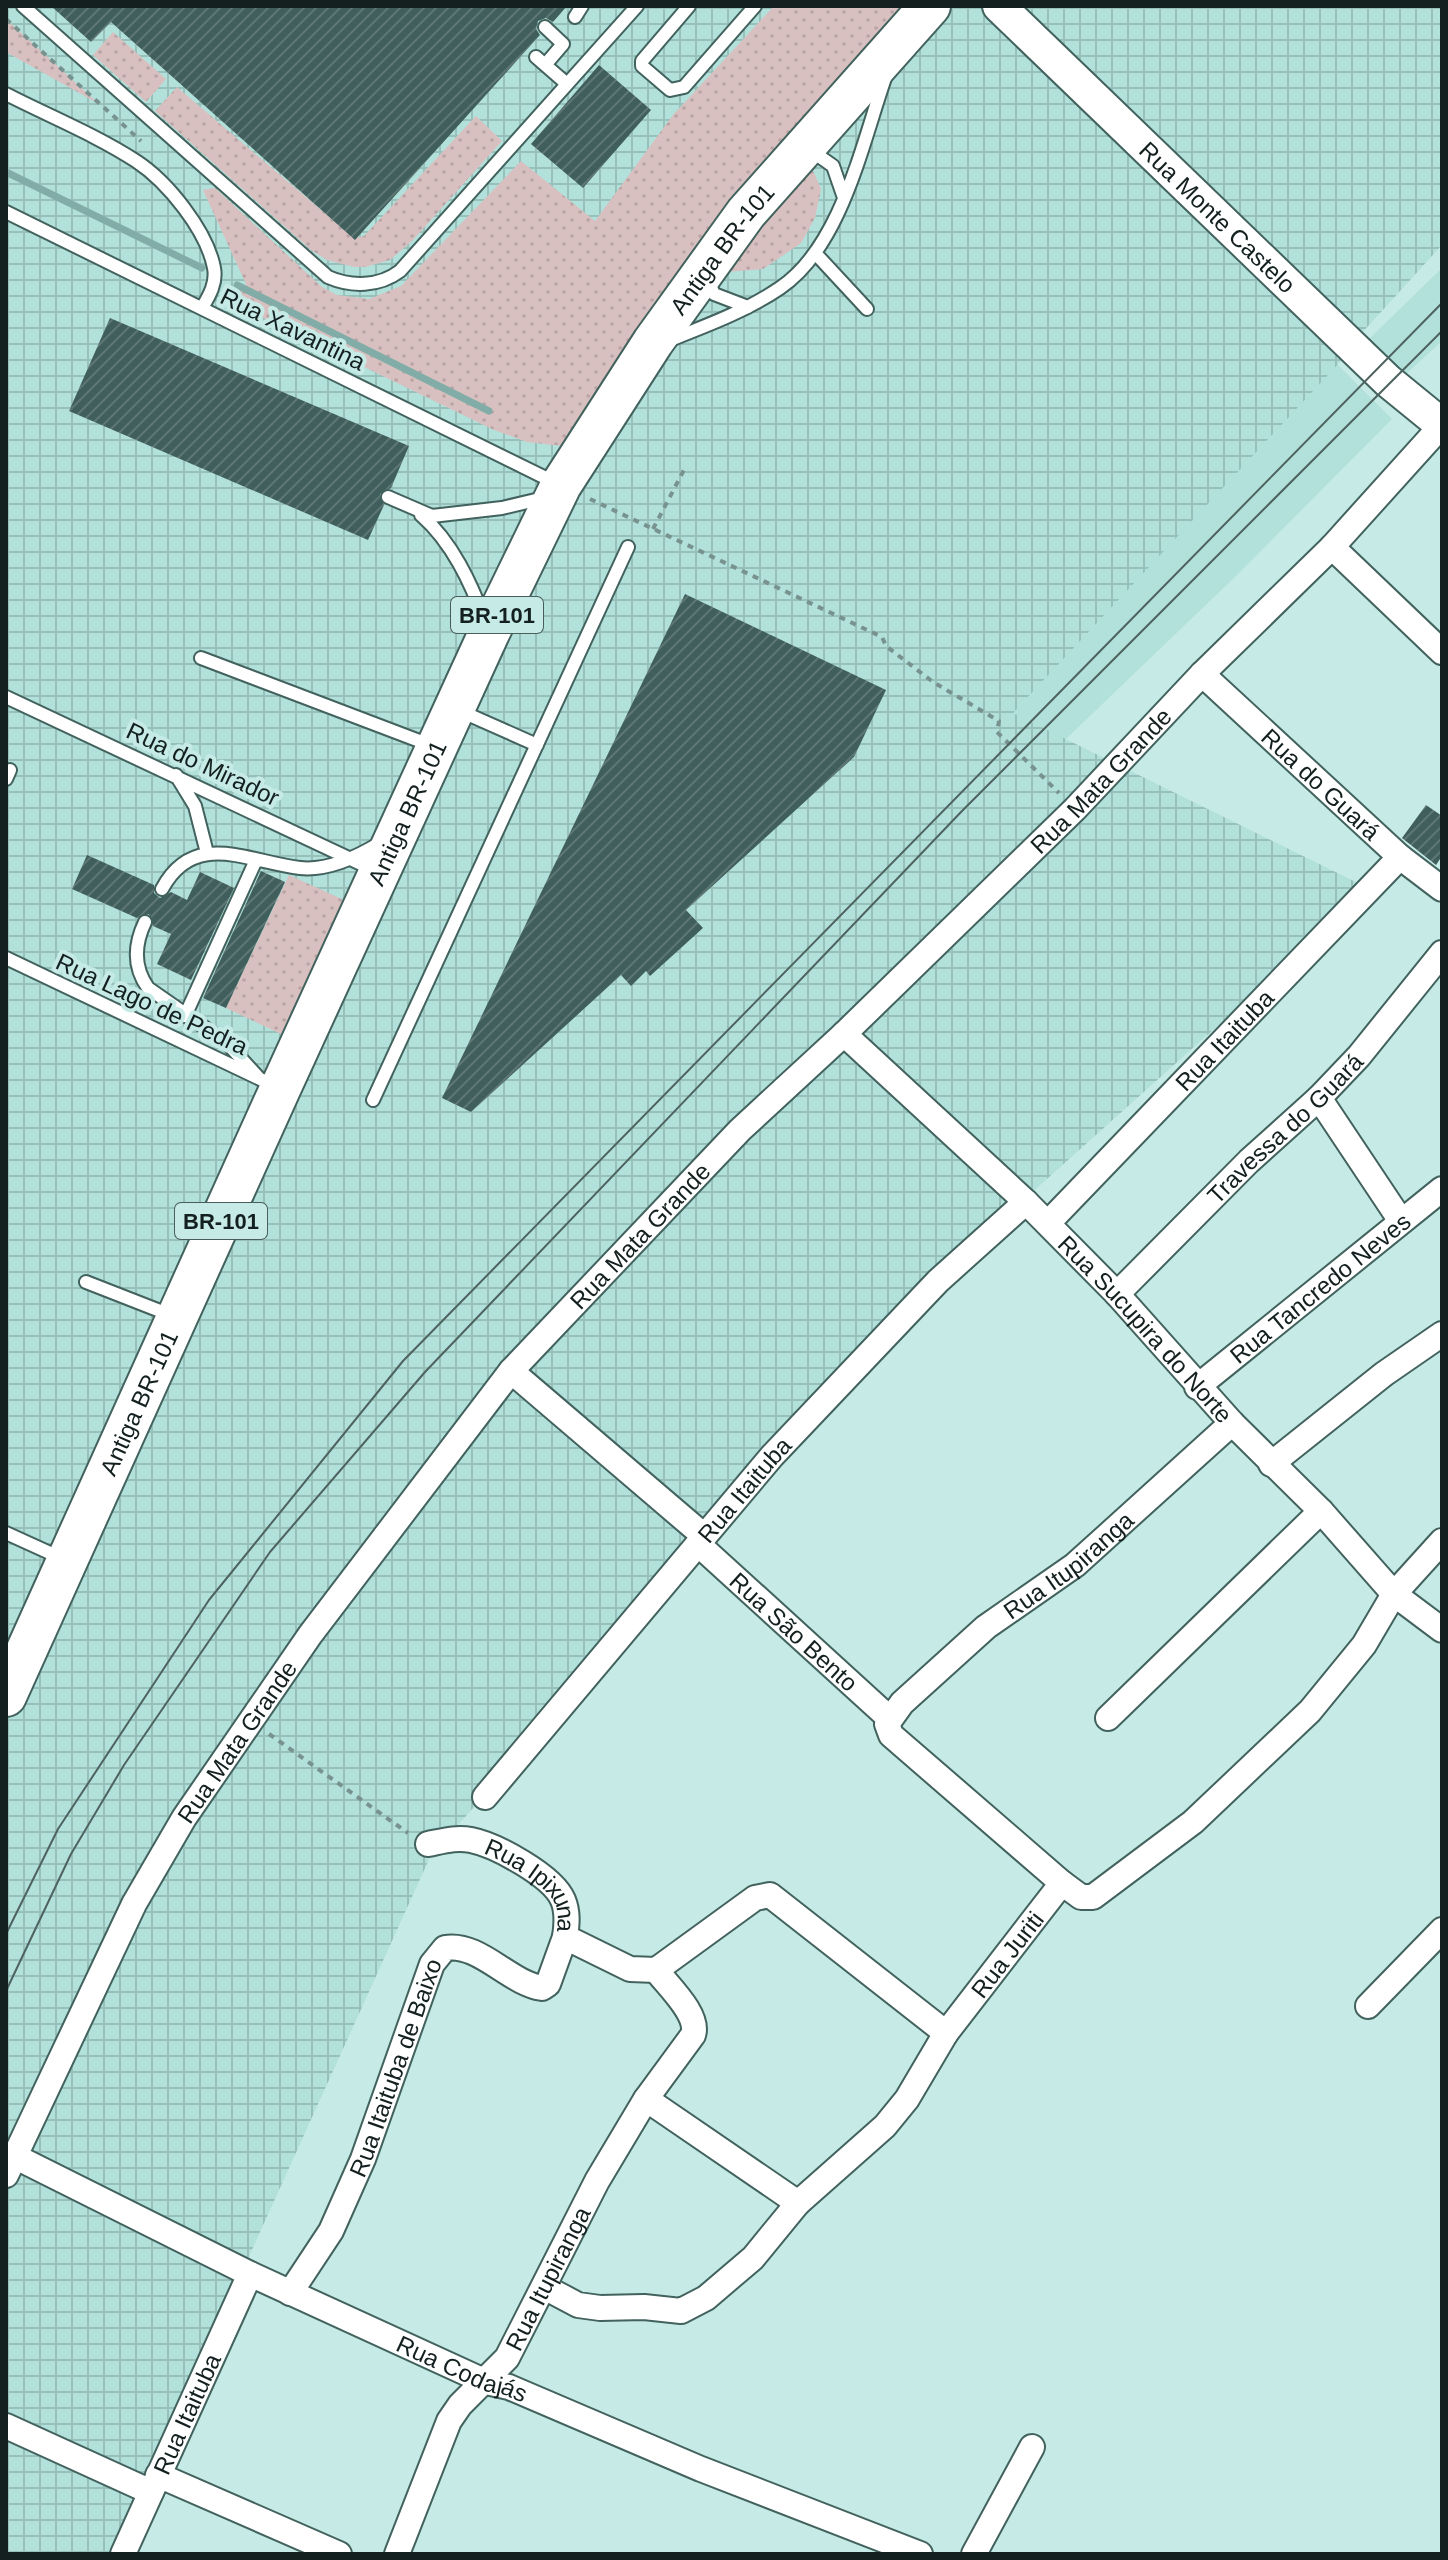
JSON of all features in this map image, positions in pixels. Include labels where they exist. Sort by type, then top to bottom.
[{"type":"main road","name":"Antiga BR-101","points":[[7,1691],[68,1562],[176,1317],[270,1084],[367,866],[400,830],[559,488],[648,349],[707,266],[804,146],[930,6]]},
{"type":"street","name":"Rua Monte Castelo","points":[[999,6],[1388,381],[1442,425]]},
{"type":"street","name":"Rua Mata Grande","points":[[11,2166],[134,1904],[184,1818],[342,1592],[511,1371],[740,1130],[844,1034],[1075,809],[1202,674],[1332,547],[1442,425]]},
{"type":"street","points":[[1332,547],[1442,652]]},
{"type":"street","name":"Rua do Guará","points":[[1202,674],[1400,857],[1442,889]]},
{"type":"street","name":"Rua Itaituba","points":[[1048,1223],[1400,857]]},
{"type":"street","name":"Travessa do Guará","points":[[1117,1294],[1258,1152],[1319,1098],[1359,1056],[1442,953]]},
{"type":"street","name":"Rua Sucupira do Norte","points":[[844,1034],[1048,1223],[1117,1294],[1197,1387],[1321,1511],[1394,1594],[1442,1630]]},
{"type":"street","points":[[1319,1098],[1401,1221]]},
{"type":"street","name":"Rua Tancredo Neves","points":[[1197,1387],[1442,1189]]},
{"type":"street","name":"Rua Itaituba","points":[[485,1797],[772,1456],[938,1281],[1026,1202]]},
{"type":"street","points":[[1271,1464],[1360,1392],[1442,1334]]},
{"type":"street","name":"Rua São Bento","points":[[511,1371],[896,1711],[887,1730],[891,1735],[1062,1883]]},
{"type":"street","name":"Rua Itupiranga","points":[[896,1711],[986,1627],[1075,1565],[1232,1423]]},
{"type":"street","points":[[1108,1718],[1321,1511]]},
{"type":"street","points":[[1062,1883],[1081,1897],[1093,1897],[1193,1822],[1333,1685],[1364,1645],[1394,1594],[1442,1541]]},
{"type":"street","name":"Rua Ipixuna","points":[[428,1844],[448,1839],[471,1840],[542,1877],[564,1901],[567,1914],[565,1937],[635,1971],[656,1970]]},
{"type":"street","name":"Rua Juriti","points":[[544,2287],[585,2307],[644,2307],[681,2311],[706,2298],[753,2258],[798,2203],[885,2126],[907,2099],[946,2033],[1062,1883]]},
{"type":"street","points":[[656,1970],[755,1898],[770,1895],[946,2033]]},
{"type":"street","points":[[1368,2006],[1442,1930]]},
{"type":"street","name":"Rua Itaituba de Baixo","points":[[290,2293],[331,2231],[352,2184],[424,1981],[440,1954],[445,1948],[462,1948],[539,1988],[548,1984],[565,1937]]},
{"type":"street","name":"Rua Itupiranga","points":[[397,2554],[449,2421],[460,2405],[507,2358],[597,2181],[646,2099],[694,2031],[694,2023],[656,1970]]},
{"type":"street","points":[[646,2099],[798,2203]]},
{"type":"street","name":"Rua Codajás","points":[[11,2166],[486,2382],[509,2387],[701,2469],[920,2554]]},
{"type":"street","name":"Rua Itaituba","points":[[123,2554],[250,2274]]},
{"type":"street","points":[[6,2426],[339,2554]]},
{"type":"street","points":[[974,2554],[1032,2447]]},
{"type":"lane","points":[[23,6],[328,277],[349,284],[372,283],[400,271],[637,6]]},
{"type":"lane","points":[[689,6],[642,61],[642,66],[670,90],[684,87],[755,6]]},
{"type":"lane","points":[[545,27],[563,44],[540,61],[567,84]]},
{"type":"lane","points":[[648,349],[748,307],[783,286],[816,254],[832,226],[899,39]]},
{"type":"lane","points":[[6,94],[137,161],[150,173],[201,235],[214,267],[211,292],[202,308]]},
{"type":"lane","points":[[804,146],[833,166],[843,195]]},
{"type":"lane","name":"Rua Xavantina","points":[[6,212],[559,488]]},
{"type":"lane","points":[[816,254],[867,309]]},
{"type":"lane","points":[[707,266],[707,278],[714,294],[748,307]]},
{"type":"lane","points":[[388,497],[432,516],[537,501],[559,488]]},
{"type":"lane","points":[[409,506],[428,522],[451,552],[474,590],[489,633]]},
{"type":"lane","points":[[373,1100],[628,547]]},
{"type":"lane","points":[[201,658],[438,748]]},
{"type":"lane","name":"Rua do Mirador","points":[[6,697],[367,866]]},
{"type":"lane","points":[[455,709],[537,745]]},
{"type":"lane","points":[[176,775],[195,806],[207,853]]},
{"type":"lane","points":[[162,889],[181,864],[207,853],[302,868],[367,866]]},
{"type":"lane","points":[[185,1016],[256,860]]},
{"type":"lane","points":[[145,922],[138,936],[136,956],[140,976],[148,988],[234,1049],[270,1084]]},
{"type":"lane","name":"Rua Lago de Pedra","points":[[6,958],[270,1084]]},
{"type":"lane","points":[[86,1282],[176,1317]]},
{"type":"lane","points":[[6,1533],[68,1562]]},
{"type":"path","points":[[6,19],[89,95]]},
{"type":"path","points":[[653,529],[685,468]]},
{"type":"path","points":[[559,488],[882,637],[886,646],[933,682],[999,721],[997,732],[1075,809]]},
{"type":"path","points":[[253,1723],[428,1844]]},
{"type":"shaded area","points":[[6,6],[1442,6],[1442,245],[1339,358],[1341,361],[1013,713],[1370,889],[999,1222],[431,1855],[114,2554],[6,2554]]},
{"type":"shaded area","points":[[774,6],[932,6],[563,446],[527,442],[494,430],[228,301],[246,284],[203,190],[215,188],[322,287],[337,295],[369,299],[401,286],[521,161],[595,221],[673,115]]},
{"type":"shaded area","points":[[6,19],[99,104],[6,52]]},
{"type":"shaded area","points":[[113,32],[166,79],[146,102],[93,55]]},
{"type":"shaded area","points":[[177,87],[354,238],[364,236],[476,116],[502,141],[413,240],[390,260],[354,267],[327,260],[311,250],[155,111]]},
{"type":"shaded area","points":[[811,166],[821,189],[815,218],[801,243],[763,269],[726,272]]},
{"type":"shaded area","points":[[1442,268],[1442,341],[1405,375],[1368,340]]},
{"type":"shaded area","points":[[1317,344],[1392,419],[1237,575],[1021,782],[6,1872]]},
{"type":"shaded area","points":[[289,875],[346,901],[283,1035],[226,1008]]},
{"type":"building","points":[[51,6],[567,6],[553,22],[546,18],[538,21],[536,29],[540,35],[355,240],[111,22],[91,42]]},
{"type":"building","points":[[599,65],[651,110],[583,188],[531,144]]},
{"type":"building","points":[[110,318],[409,446],[391,488],[380,494],[384,505],[368,540],[69,411]]},
{"type":"building","points":[[685,594],[886,690],[854,757],[686,910],[703,928],[650,976],[646,971],[631,986],[621,975],[471,1112],[442,1098]]},
{"type":"building","points":[[1426,805],[1442,816],[1442,856],[1436,865],[1402,838]]},
{"type":"building","points":[[87,855],[154,885],[154,893],[160,898],[171,892],[187,900],[200,872],[234,888],[191,980],[157,964],[171,934],[153,926],[149,914],[137,918],[72,889]]},
{"type":"building","points":[[261,871],[285,882],[226,1008],[203,998]]},
{"type":"waterway","points":[[6,172],[202,268]]},
{"type":"waterway","points":[[237,285],[489,411]]},
{"type":"tram line","points":[[6,1934],[58,1829],[209,1600],[403,1361],[1442,303]]},
{"type":"tram line","points":[[6,1991],[71,1854],[124,1765],[270,1552],[425,1372],[962,811],[1442,331]]}]
